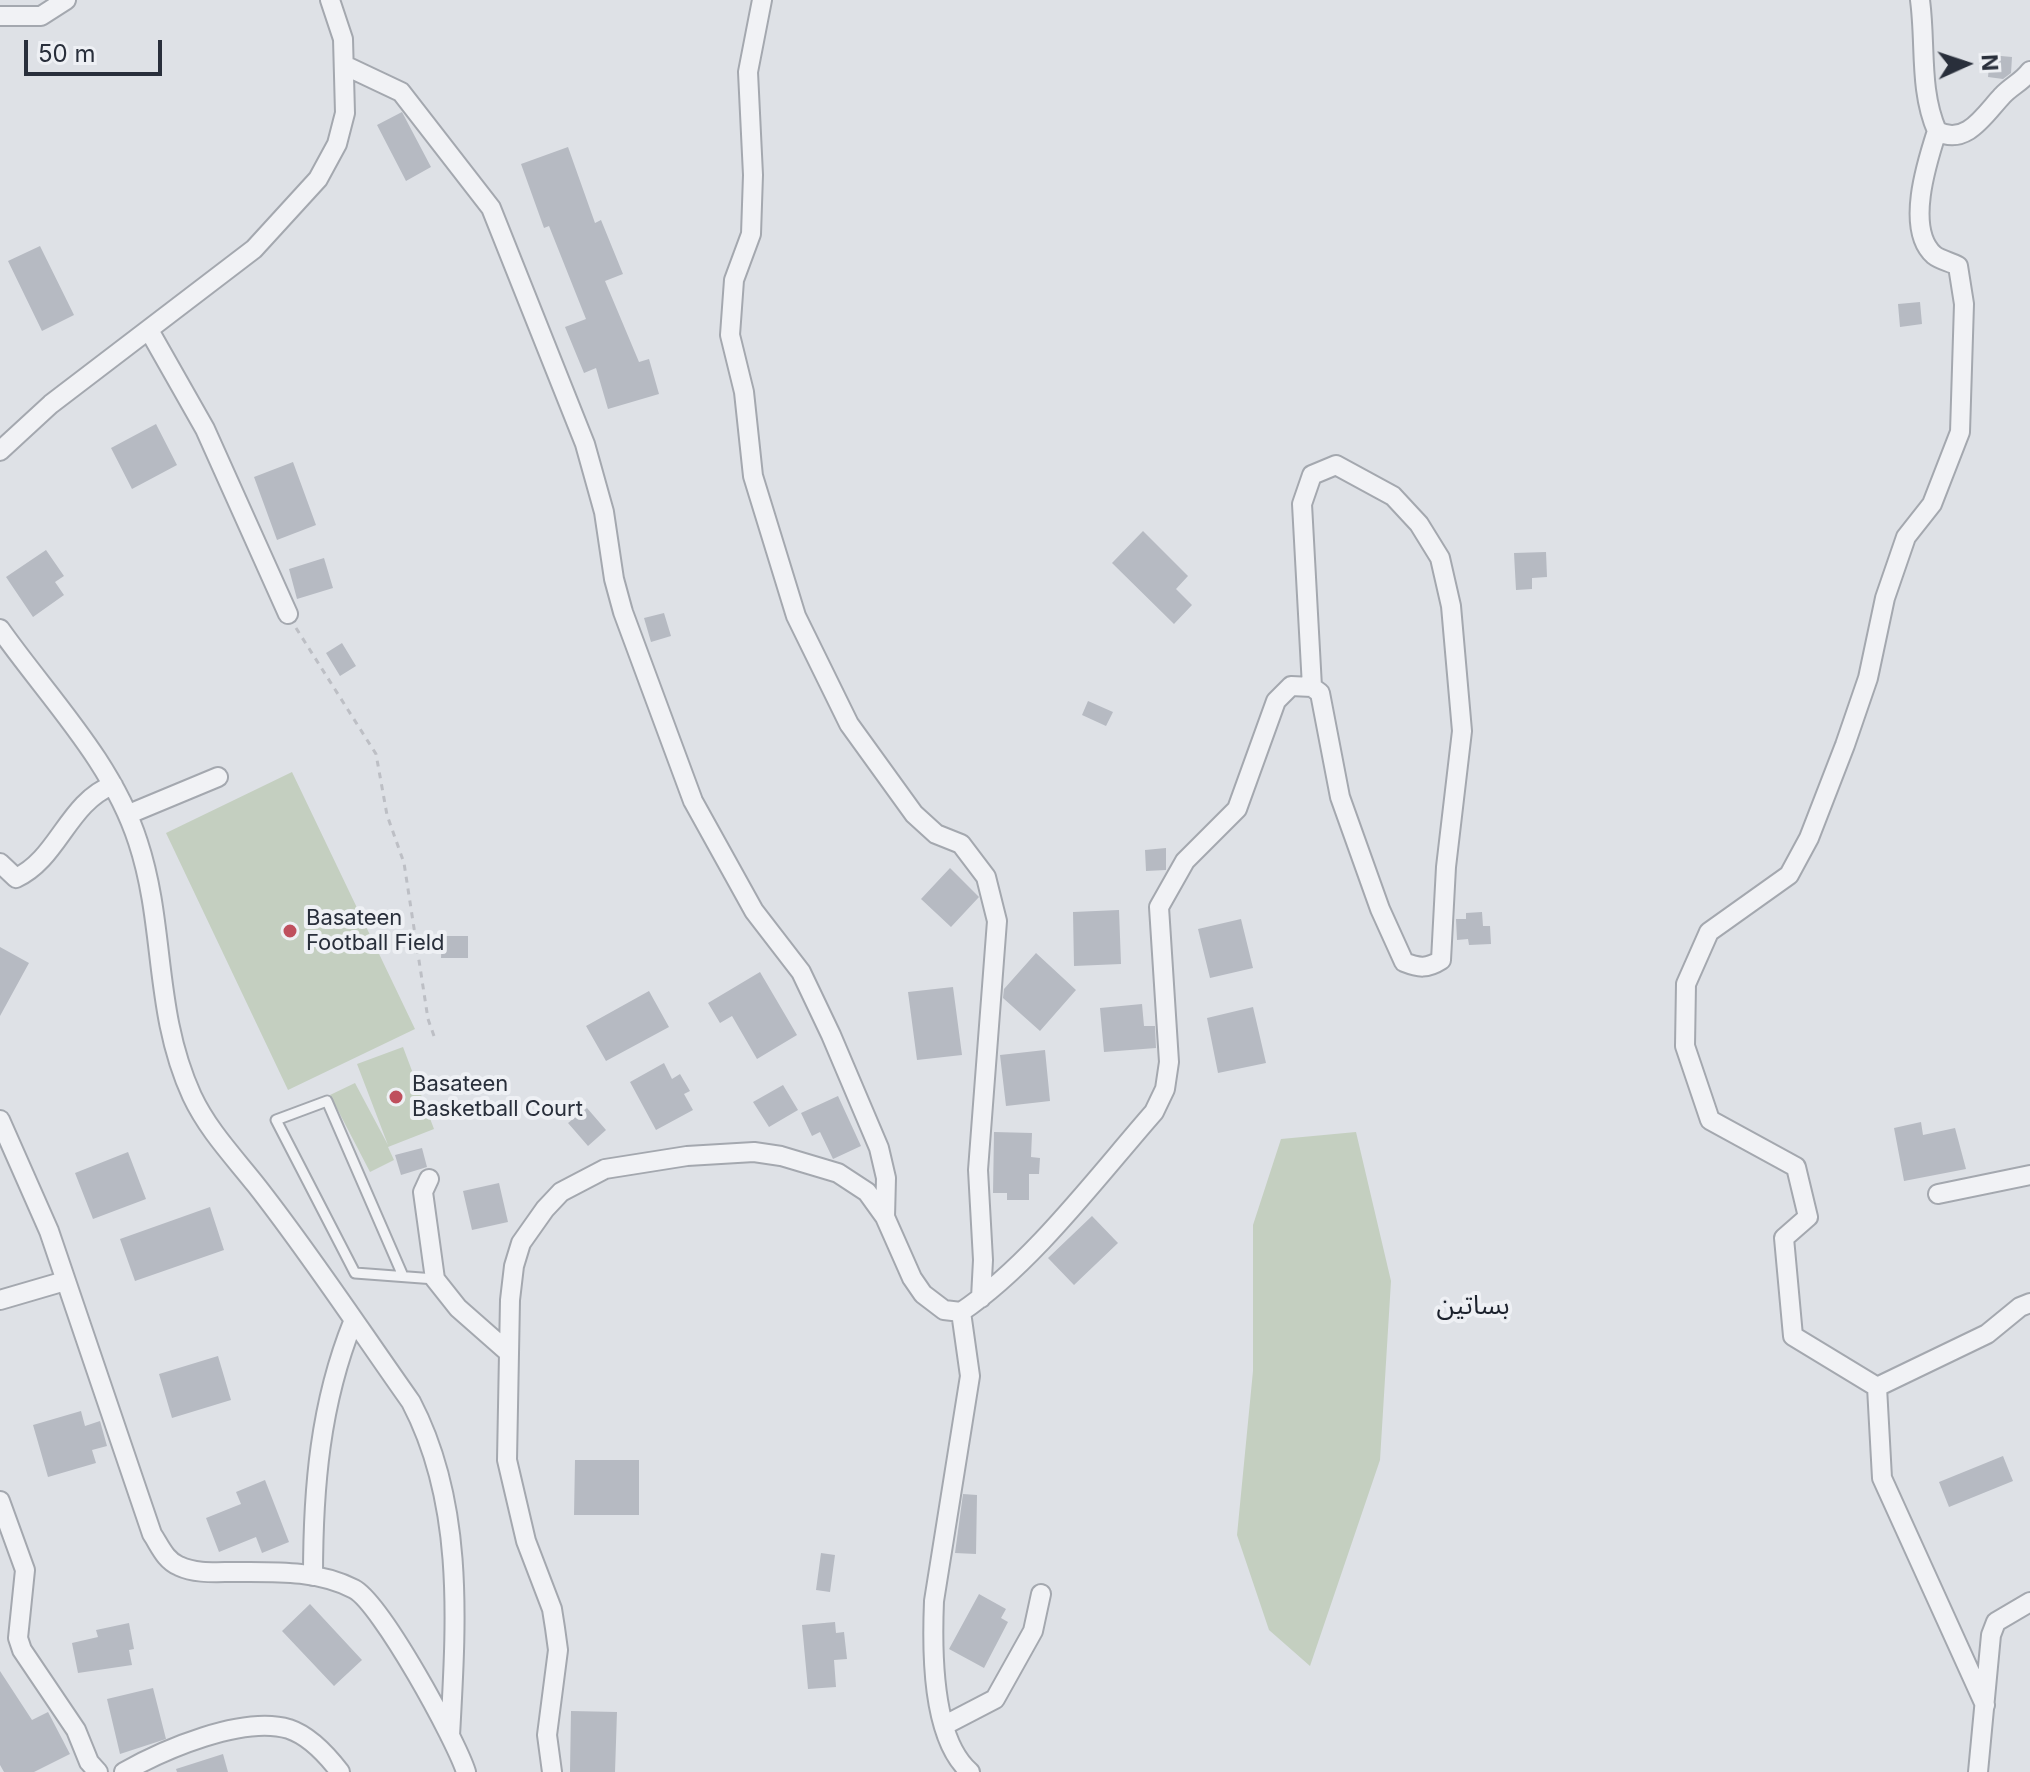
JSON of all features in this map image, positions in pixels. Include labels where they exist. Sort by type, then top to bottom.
[{"type":"street","points":[[0,16],[41,16],[66,0]]},
{"type":"street","points":[[0,451],[51,404],[150,332],[254,249],[318,179],[337,144],[345,113],[343,39],[330,0]]},
{"type":"street","points":[[762,0],[748,72],[753,175],[751,234],[734,280],[730,335],[744,392],[753,476],[796,616],[849,724],[914,814],[936,834],[961,844],[986,877],[997,921],[978,1170],[983,1260],[981,1298]]},
{"type":"street","points":[[1877,1387],[1793,1336],[1784,1238],[1808,1217],[1796,1167],[1710,1120],[1685,1046],[1686,984],[1709,932],[1789,875],[1809,838],[1868,678],[1885,598],[1906,537],[1932,504],[1960,432],[1964,304],[1958,266],[1934,254],[1921,230],[1921,179],[1937,131],[1928,111],[1923,80],[1925,43],[1920,0]]},
{"type":"street","points":[[346,66],[401,92],[491,208],[585,444],[604,512],[614,579],[623,612],[693,801],[747,899],[796,964],[831,1035],[879,1148],[886,1178],[885,1217]]},
{"type":"street","points":[[1937,131],[1952,135],[1974,129],[2005,93],[2030,71]]},
{"type":"street","points":[[150,332],[205,429],[288,614]]},
{"type":"street","points":[[1336,465],[1393,496],[1419,524],[1440,558],[1451,606],[1462,731],[1446,867],[1444,951],[1441,960],[1431,967],[1417,968],[1404,962],[1391,937],[1340,797],[1323,702],[1312,687],[1302,504],[1312,475],[1336,465]]},
{"type":"street","points":[[0,629],[113,785],[129,814],[147,876],[166,1013],[193,1097],[217,1137],[256,1185],[411,1402],[427,1431],[445,1494],[452,1550],[450,1736]]},
{"type":"street","points":[[552,1772],[547,1735],[558,1650],[552,1609],[526,1541],[509,1477],[510,1300],[521,1243],[531,1226],[561,1192],[591,1174],[687,1156],[754,1152],[838,1173],[867,1192],[885,1217],[912,1278],[923,1294],[944,1310],[961,1312],[981,1298],[1048,1233],[1154,1112],[1165,1089],[1169,1062],[1159,907],[1185,861],[1237,809],[1276,701],[1291,686],[1312,687]]},
{"type":"street","points":[[129,814],[218,777]]},
{"type":"street","points":[[0,863],[16,878],[33,870],[63,826],[101,790],[113,785]]},
{"type":"street","points":[[0,1120],[49,1231],[152,1534],[165,1556],[180,1567],[204,1572],[313,1576],[331,1579],[359,1591],[420,1679],[466,1772]]},
{"type":"street","points":[[1938,1194],[2030,1175]]},
{"type":"street","points":[[429,1179],[423,1192],[435,1279],[458,1308],[508,1352]]},
{"type":"street","points":[[0,1300],[65,1281]]},
{"type":"street","points":[[1877,1387],[1987,1334],[2020,1307],[2030,1303]]},
{"type":"street","points":[[961,1312],[970,1376],[934,1601],[932,1638],[934,1670],[952,1750],[970,1772]]},
{"type":"street","points":[[313,1576],[316,1477],[323,1423],[329,1389],[353,1322]]},
{"type":"street","points":[[1877,1387],[1882,1478],[1985,1705]]},
{"type":"street","points":[[0,1501],[25,1570],[18,1638],[22,1650],[76,1730],[89,1762],[98,1772]]},
{"type":"street","points":[[945,1725],[995,1699],[1033,1631],[1041,1594]]},
{"type":"street","points":[[1978,1772],[1991,1635],[1996,1622],[2030,1602]]},
{"type":"street","points":[[124,1772],[155,1754],[195,1740],[270,1727],[288,1729],[307,1738],[340,1772]]},
{"type":"lane","points":[[403,1276],[327,1101],[276,1120],[355,1273],[435,1279]]},
{"type":"path","points":[[288,614],[376,754],[387,815],[404,863],[428,1019],[434,1036]]},
{"type":"green space","name":"Basateen Football Field","points":[[292,772],[415,1029],[288,1090],[166,833]]},
{"type":"green space","name":"Basateen Basketball Court","points":[[403,1047],[434,1129],[388,1147],[394,1160],[370,1172],[330,1095],[355,1083],[388,1145],[357,1064]]},
{"type":"green space","points":[[1356,1132],[1391,1281],[1380,1460],[1310,1666],[1269,1630],[1237,1535],[1253,1371],[1253,1225],[1281,1139]]},
{"type":"building","points":[[1990,55],[2012,57],[2011,73],[2003,79],[1988,77]]},
{"type":"building","points":[[402,112],[431,167],[406,181],[377,125]]},
{"type":"building","points":[[568,147],[595,223],[601,220],[623,274],[605,281],[639,362],[649,359],[659,394],[608,409],[596,368],[584,373],[565,327],[586,319],[549,226],[544,228],[521,164]]},
{"type":"building","points":[[40,246],[74,315],[42,331],[8,261]]},
{"type":"building","points":[[1920,302],[1922,324],[1900,327],[1898,304]]},
{"type":"building","points":[[156,424],[177,465],[132,489],[111,448]]},
{"type":"building","points":[[293,462],[316,525],[277,540],[254,477]]},
{"type":"building","points":[[1143,531],[1188,576],[1176,589],[1192,605],[1174,624],[1112,563]]},
{"type":"building","points":[[46,550],[64,576],[55,582],[64,595],[33,617],[6,577]]},
{"type":"building","points":[[1546,552],[1547,577],[1532,578],[1532,589],[1516,590],[1514,553]]},
{"type":"building","points":[[324,558],[333,588],[297,599],[289,569]]},
{"type":"building","points":[[664,613],[671,636],[651,642],[644,618]]},
{"type":"building","points":[[342,643],[356,666],[340,676],[326,653]]},
{"type":"building","points":[[1088,701],[1113,712],[1106,726],[1082,715]]},
{"type":"building","points":[[1166,848],[1166,870],[1146,871],[1145,850]]},
{"type":"building","points":[[950,868],[979,897],[951,927],[921,899]]},
{"type":"building","points":[[1119,910],[1121,964],[1074,966],[1073,912]]},
{"type":"building","points":[[1482,912],[1483,926],[1490,926],[1491,944],[1469,945],[1468,939],[1457,940],[1456,919],[1466,919],[1466,913]]},
{"type":"building","points":[[1241,919],[1253,968],[1210,978],[1198,929]]},
{"type":"building","points":[[442,936],[468,936],[468,958],[441,958]]},
{"type":"building","points":[[0,947],[29,963],[0,1016]]},
{"type":"building","points":[[1036,953],[1076,990],[1040,1031],[1003,998],[1004,989]]},
{"type":"building","points":[[760,972],[797,1035],[757,1059],[732,1016],[720,1023],[708,1003]]},
{"type":"building","points":[[953,987],[962,1055],[917,1060],[908,992]]},
{"type":"building","points":[[649,991],[669,1027],[606,1061],[586,1026]]},
{"type":"building","points":[[1142,1004],[1144,1026],[1155,1026],[1156,1048],[1104,1052],[1100,1008]]},
{"type":"building","points":[[1253,1007],[1266,1063],[1218,1073],[1207,1018]]},
{"type":"building","points":[[1045,1050],[1050,1101],[1006,1106],[1000,1055]]},
{"type":"building","points":[[664,1063],[672,1079],[680,1074],[690,1091],[684,1094],[693,1110],[656,1130],[630,1082]]},
{"type":"building","points":[[783,1085],[798,1110],[769,1127],[753,1102]]},
{"type":"building","points":[[838,1096],[861,1146],[833,1159],[820,1132],[812,1136],[801,1113]]},
{"type":"building","points":[[587,1108],[606,1130],[588,1146],[568,1123]]},
{"type":"building","points":[[1921,1122],[1923,1135],[1955,1128],[1966,1169],[1904,1181],[1894,1128]]},
{"type":"building","points":[[994,1132],[1032,1133],[1031,1157],[1040,1158],[1039,1174],[1029,1174],[1029,1200],[1007,1200],[1007,1193],[993,1193]]},
{"type":"building","points":[[422,1148],[427,1167],[401,1175],[395,1155]]},
{"type":"building","points":[[128,1152],[146,1199],[93,1219],[75,1173]]},
{"type":"building","points":[[499,1183],[508,1222],[472,1230],[463,1191]]},
{"type":"building","points":[[210,1207],[224,1250],[135,1281],[120,1239]]},
{"type":"building","points":[[1092,1216],[1118,1243],[1074,1285],[1048,1258]]},
{"type":"building","points":[[218,1356],[231,1400],[172,1418],[159,1374]]},
{"type":"building","points":[[81,1411],[85,1426],[100,1421],[107,1446],[92,1450],[96,1463],[48,1477],[33,1425]]},
{"type":"building","points":[[2003,1456],[2013,1481],[1949,1507],[1939,1482]]},
{"type":"building","points":[[575,1460],[639,1460],[639,1515],[574,1515]]},
{"type":"building","points":[[265,1480],[289,1542],[262,1553],[256,1537],[219,1552],[206,1518],[241,1504],[236,1492]]},
{"type":"building","points":[[963,1494],[977,1495],[976,1554],[955,1553]]},
{"type":"building","points":[[821,1553],[835,1555],[830,1592],[816,1590]]},
{"type":"building","points":[[979,1594],[1006,1609],[1001,1618],[1008,1622],[984,1668],[949,1649]]},
{"type":"building","points":[[310,1604],[362,1660],[334,1686],[282,1631]]},
{"type":"building","points":[[835,1622],[836,1633],[844,1632],[847,1659],[834,1660],[836,1687],[808,1689],[802,1625]]},
{"type":"building","points":[[129,1623],[134,1649],[129,1650],[132,1665],[78,1673],[72,1643],[98,1637],[96,1630]]},
{"type":"building","points":[[0,1671],[32,1720],[48,1712],[70,1754],[34,1772],[4,1772],[0,1765]]},
{"type":"building","points":[[153,1688],[166,1739],[120,1754],[107,1699]]},
{"type":"building","points":[[571,1711],[617,1712],[615,1772],[570,1772]]},
{"type":"building","points":[[223,1754],[228,1772],[177,1772],[176,1769]]},
{"type":"place","name":"Basateen Football Field","points":[[290,931]]},
{"type":"place","name":"Basateen Basketball Court","points":[[396,1097]]},
{"type":"district","name":"بساتين","points":[[1473,1306]]}]
